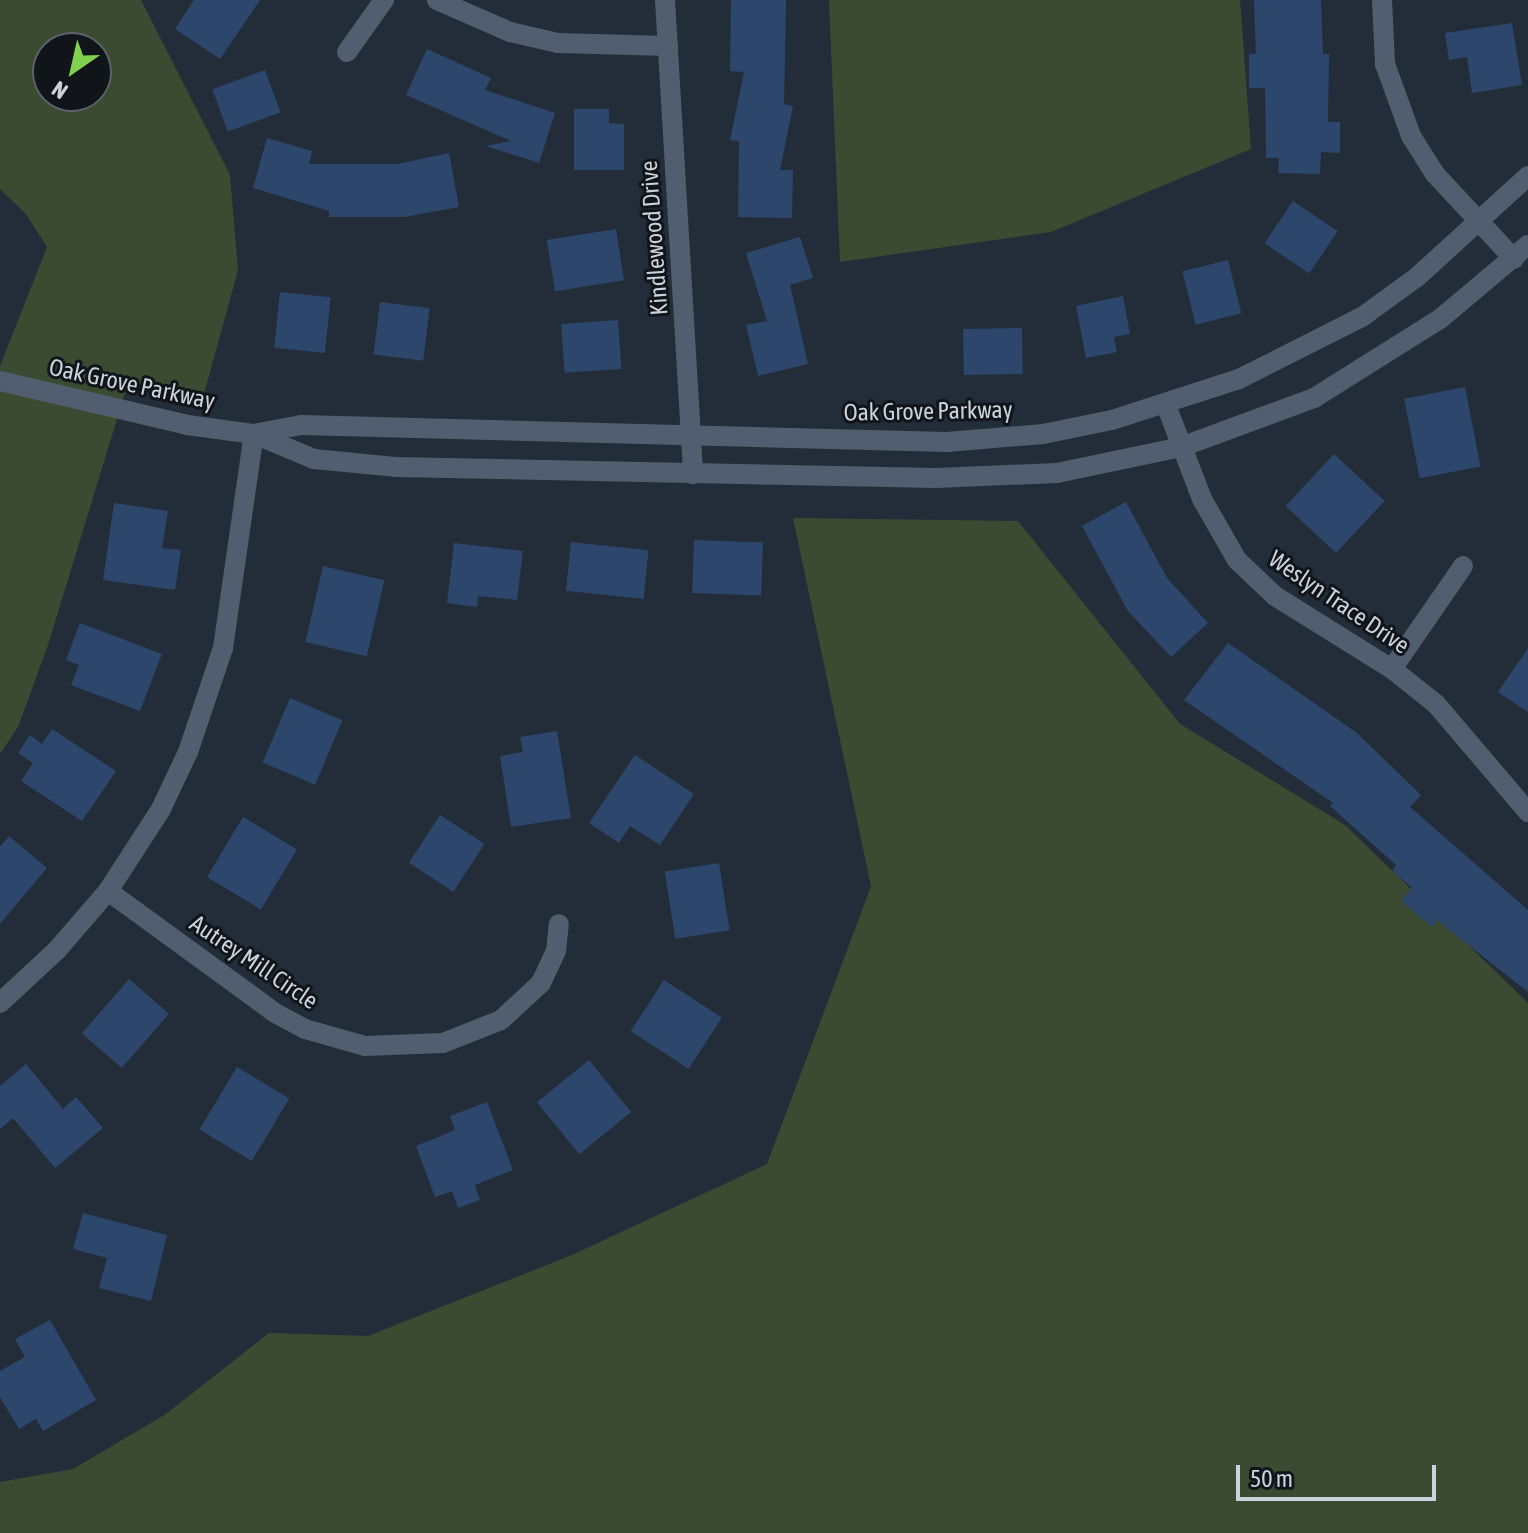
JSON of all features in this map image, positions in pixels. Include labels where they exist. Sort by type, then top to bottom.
[{"type":"street","points":[[347,52],[384,0]]},
{"type":"street","points":[[437,0],[510,32],[558,43],[668,46]]},
{"type":"street","name":"Kindlewood Drive","points":[[665,0],[693,474]]},
{"type":"street","points":[[1382,0],[1385,64],[1411,136],[1435,174],[1479,221],[1521,252]]},
{"type":"street","name":"Oak Grove Parkway","points":[[254,434],[301,425],[947,442],[1043,434],[1166,405],[1239,379],[1362,317],[1417,277],[1528,176]]},
{"type":"street","name":"Oak Grove Parkway","points":[[0,381],[187,425],[254,434],[314,459],[381,465],[988,478],[1071,471],[1181,447],[1314,398],[1403,345],[1521,252]]},
{"type":"street","name":"Weslyn Trace Drive","points":[[1166,405],[1219,534],[1237,560],[1275,596],[1392,669],[1458,726],[1528,812]]},
{"type":"street","points":[[0,1003],[57,950],[108,891],[161,809],[208,698],[233,596],[254,434]]},
{"type":"street","points":[[1392,669],[1463,566]]},
{"type":"street","name":"Autrey Mill Circle","points":[[108,891],[275,1013],[305,1029],[365,1046],[443,1043],[501,1020],[529,999],[546,975],[559,924]]},
{"type":"green space","points":[[0,0],[141,0],[230,175],[238,270],[204,394],[128,383],[48,645],[18,727],[0,754],[0,366],[47,247],[26,214],[0,189]]},
{"type":"green space","points":[[829,0],[1240,0],[1251,149],[1051,232],[840,262]]},
{"type":"green space","points":[[793,518],[1018,521],[1180,724],[1345,825],[1528,1003],[1528,1533],[0,1533],[0,1482],[73,1469],[166,1414],[269,1333],[368,1336],[572,1255],[767,1164],[871,886]]},
{"type":"building","points":[[194,0],[260,0],[220,59],[175,29]]},
{"type":"building","points":[[731,0],[786,0],[784,104],[793,106],[780,170],[793,170],[792,218],[738,217],[739,141],[730,140],[744,72],[730,71]]},
{"type":"building","points":[[1254,0],[1321,0],[1323,54],[1329,54],[1328,122],[1340,122],[1340,153],[1321,152],[1320,174],[1278,173],[1279,158],[1266,158],[1265,88],[1249,88],[1249,54],[1256,54]]},
{"type":"building","points":[[1512,23],[1522,85],[1472,93],[1467,57],[1449,60],[1445,33]]},
{"type":"building","points":[[427,49],[491,78],[485,90],[555,113],[539,163],[486,146],[511,141],[406,95]]},
{"type":"building","points":[[265,70],[280,112],[228,131],[212,89]]},
{"type":"building","points":[[574,109],[609,109],[609,123],[624,124],[624,170],[574,170]]},
{"type":"building","points":[[267,138],[312,151],[309,164],[397,164],[449,153],[459,207],[404,217],[329,217],[329,211],[253,188]]},
{"type":"building","points":[[1293,201],[1338,231],[1309,273],[1264,243]]},
{"type":"building","points":[[616,229],[624,280],[555,291],[547,240]]},
{"type":"building","points":[[800,237],[813,278],[790,285],[808,364],[758,376],[746,325],[767,321],[746,253]]},
{"type":"building","points":[[1228,260],[1241,313],[1196,325],[1182,271]]},
{"type":"building","points":[[280,292],[331,297],[325,353],[274,348]]},
{"type":"building","points":[[1123,296],[1130,334],[1114,337],[1117,352],[1086,358],[1076,306]]},
{"type":"building","points":[[380,302],[430,308],[423,361],[374,355]]},
{"type":"building","points":[[618,320],[621,369],[565,373],[561,324]]},
{"type":"building","points":[[1022,328],[1023,374],[964,375],[963,329]]},
{"type":"building","points":[[1465,387],[1480,467],[1420,478],[1404,399]]},
{"type":"building","points":[[1334,454],[1384,501],[1336,553],[1286,506]]},
{"type":"building","points":[[1126,502],[1167,578],[1208,623],[1171,657],[1128,611],[1082,526]]},
{"type":"building","points":[[114,503],[168,511],[162,548],[181,550],[175,590],[103,580]]},
{"type":"building","points":[[694,540],[763,542],[761,595],[692,593]]},
{"type":"building","points":[[571,542],[649,550],[643,599],[566,591]]},
{"type":"building","points":[[454,543],[523,551],[517,600],[478,596],[477,607],[447,603]]},
{"type":"building","points":[[323,566],[384,580],[367,656],[305,642]]},
{"type":"building","points":[[80,623],[162,654],[140,711],[71,685],[79,665],[66,660]]},
{"type":"building","points":[[1228,643],[1357,733],[1421,795],[1410,807],[1528,910],[1528,992],[1437,920],[1432,927],[1401,901],[1412,888],[1392,871],[1396,865],[1330,806],[1333,803],[1184,700]]},
{"type":"building","points":[[1528,648],[1528,712],[1498,692]]},
{"type":"building","points":[[290,698],[342,720],[315,785],[263,762]]},
{"type":"building","points":[[52,729],[116,771],[82,821],[21,781],[33,763],[18,753],[30,735],[42,744]]},
{"type":"building","points":[[557,731],[571,818],[511,827],[500,756],[523,752],[520,737]]},
{"type":"building","points":[[635,755],[694,794],[660,845],[630,826],[619,843],[589,823]]},
{"type":"building","points":[[440,815],[484,844],[453,892],[409,863]]},
{"type":"building","points":[[243,817],[297,849],[261,909],[207,877]]},
{"type":"building","points":[[9,836],[47,868],[0,924],[0,847]]},
{"type":"building","points":[[719,863],[730,930],[675,939],[665,872]]},
{"type":"building","points":[[129,979],[169,1014],[122,1068],[82,1033]]},
{"type":"building","points":[[664,980],[722,1018],[689,1069],[631,1031]]},
{"type":"building","points":[[589,1060],[631,1112],[579,1154],[537,1102]]},
{"type":"building","points":[[26,1064],[63,1109],[76,1097],[103,1128],[55,1168],[13,1118],[0,1129],[0,1086]]},
{"type":"building","points":[[237,1067],[289,1098],[252,1161],[199,1130]]},
{"type":"building","points":[[487,1102],[513,1170],[475,1185],[480,1200],[458,1208],[452,1191],[435,1197],[416,1146],[455,1130],[450,1116]]},
{"type":"building","points":[[83,1213],[167,1235],[151,1301],[99,1288],[107,1258],[73,1249]]},
{"type":"building","points":[[50,1320],[96,1400],[43,1431],[36,1419],[19,1429],[0,1397],[0,1371],[25,1357],[15,1339]]}]
